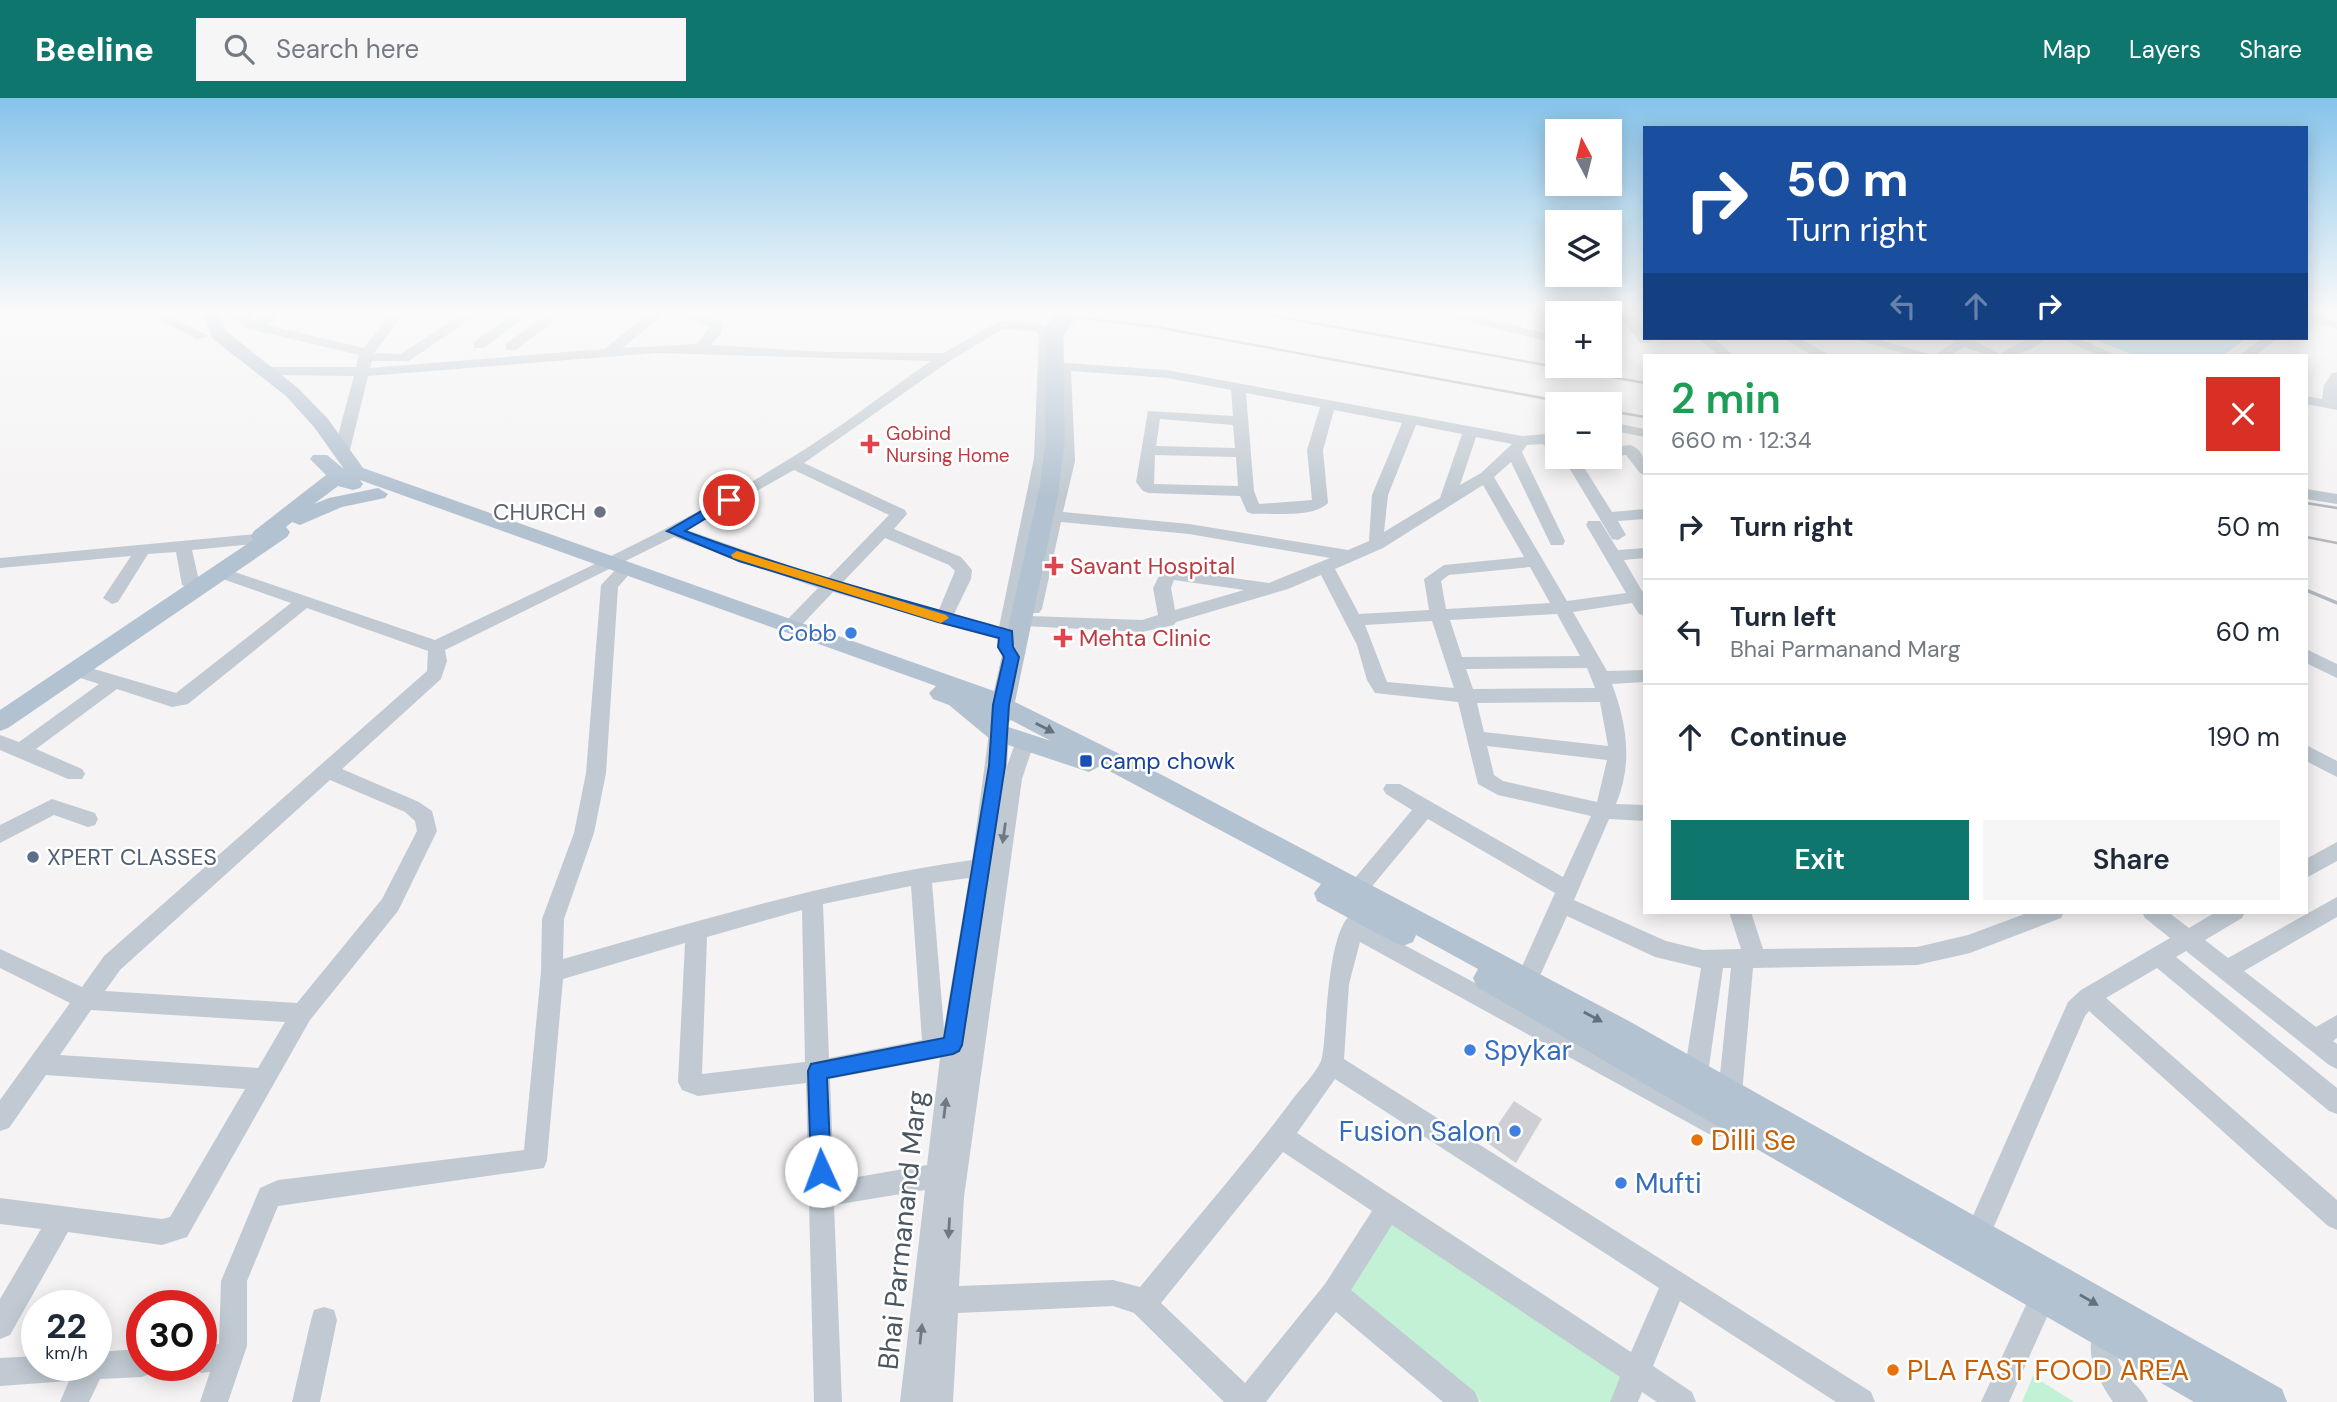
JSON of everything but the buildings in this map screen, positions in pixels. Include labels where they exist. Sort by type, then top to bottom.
[{"type":"main road","points":[[252,374],[282,396],[340,469],[382,494],[790,626],[971,690],[1363,909]]},
{"type":"main road","points":[[267,374],[292,393],[321,423],[340,469],[957,699],[999,733],[1086,761],[1363,909],[1696,1074],[1978,1236],[2106,1333],[2228,1402]]},
{"type":"main road","points":[[999,733],[1009,646],[1049,490],[1055,442],[1054,374]]},
{"type":"main road","points":[[291,523],[340,469]]},
{"type":"main road","points":[[0,712],[259,538],[340,469]]},
{"type":"main road","points":[[0,722],[223,573],[291,523],[336,502],[382,494]]},
{"type":"main road","points":[[1523,989],[1937,1234],[2048,1287],[2269,1402]]},
{"type":"street","points":[[340,469],[362,374]]},
{"type":"street","points":[[223,573],[436,647],[611,569],[793,464],[922,374]]},
{"type":"street","points":[[1009,646],[1042,458],[1046,374]]},
{"type":"street","points":[[673,531],[744,558],[943,619],[1009,646],[1023,647],[1067,461],[1064,374]]},
{"type":"street","points":[[1166,374],[1471,430],[1518,446],[1545,441]]},
{"type":"street","points":[[2308,400],[2333,406],[2331,385],[2336,378]]},
{"type":"street","points":[[1238,387],[1246,491],[1253,509],[1311,506],[1320,503],[1315,450],[1328,404]]},
{"type":"street","points":[[1239,421],[1155,412],[1151,415],[1144,482],[1149,488],[1246,491]]},
{"type":"street","points":[[1377,544],[1374,518],[1376,502],[1411,420]]},
{"type":"street","points":[[1622,428],[1643,433]]},
{"type":"street","points":[[1448,498],[1471,430]]},
{"type":"street","points":[[1030,622],[1126,627],[1168,621],[1270,589],[1326,568],[1377,544],[1486,476],[1518,446]]},
{"type":"street","points":[[1518,446],[1557,541]]},
{"type":"street","points":[[1148,450],[1242,453]]},
{"type":"street","points":[[1622,451],[1630,450],[1643,467]]},
{"type":"street","points":[[790,626],[833,585],[899,514],[895,509],[793,464]]},
{"type":"street","points":[[1354,620],[1642,601],[1615,556],[1575,469]]},
{"type":"street","points":[[1486,476],[1600,678],[1615,723],[1618,754],[1614,782],[1603,811],[1523,989]]},
{"type":"street","points":[[2308,494],[2337,499]]},
{"type":"street","points":[[1601,521],[1643,514]]},
{"type":"street","points":[[1056,516],[1189,529],[1352,556]]},
{"type":"street","points":[[1601,521],[1618,535]]},
{"type":"street","points":[[884,531],[955,561],[964,570],[943,619]]},
{"type":"street","points":[[1,564],[259,538]]},
{"type":"street","points":[[183,546],[191,585]]},
{"type":"street","points":[[112,598],[143,550]]},
{"type":"street","points":[[1615,556],[1643,553]]},
{"type":"street","points":[[1534,561],[1455,568],[1437,573],[1432,579],[1439,615],[1466,696],[1483,774],[1490,784],[1603,811],[1643,813]]},
{"type":"street","points":[[1326,568],[1366,645],[1378,685],[1466,696],[1600,678],[1643,676]]},
{"type":"street","points":[[214,1402],[234,1337],[234,1281],[269,1197],[278,1192],[535,1160],[552,972],[553,919],[583,832],[595,783],[604,696],[611,569]]},
{"type":"street","points":[[1168,621],[1162,581],[1168,574],[1270,589]]},
{"type":"street","points":[[77,670],[172,700],[181,699],[305,601]]},
{"type":"street","points":[[0,1120],[112,963],[435,674],[439,660],[436,647]]},
{"type":"street","points":[[2308,656],[2337,672]]},
{"type":"street","points":[[1456,663],[1600,678]]},
{"type":"street","points":[[20,751],[114,682]]},
{"type":"street","name":"Bhai Parmanand Marg","points":[[990,865],[999,733]]},
{"type":"street","points":[[1476,738],[1618,754]]},
{"type":"street","points":[[0,742],[75,774]]},
{"type":"street","name":"Bhai Parmanand Marg","points":[[914,1402],[936,1176],[953,1045],[990,865],[1024,743]]},
{"type":"street","points":[[2308,753],[2337,770]]},
{"type":"street","points":[[0,1211],[162,1233],[178,1227],[302,1013],[390,905],[427,831],[425,817],[412,807],[328,771]]},
{"type":"street","points":[[1394,789],[1565,897],[1663,950],[1686,957],[1713,959],[1917,956],[1970,944],[2048,914]]},
{"type":"street","points":[[0,835],[52,807],[88,819]]},
{"type":"street","points":[[1143,1304],[1280,1136],[1332,1064],[1338,984],[1363,909],[1426,807]]},
{"type":"street","points":[[0,818],[20,826]]},
{"type":"street","points":[[552,972],[812,898],[921,875],[990,865]]},
{"type":"street","points":[[696,930],[690,1082],[698,1085],[817,1071],[953,1045],[921,875]]},
{"type":"street","points":[[812,898],[828,1402]]},
{"type":"street","points":[[2227,970],[2337,906]]},
{"type":"street","points":[[1363,909],[1721,1128],[1913,1238],[1928,1240],[1937,1234]]},
{"type":"street","points":[[1730,1094],[1749,958],[1740,914]]},
{"type":"street","points":[[2156,914],[2337,1058]]},
{"type":"street","points":[[1978,1236],[2076,1009],[2089,997],[2230,914]]},
{"type":"street","points":[[2158,956],[2337,1103]]},
{"type":"street","points":[[0,958],[87,999],[302,1013]]},
{"type":"street","points":[[1696,1074],[1713,959]]},
{"type":"street","points":[[2089,997],[2337,1217]]},
{"type":"street","points":[[2315,1041],[2337,1025]]},
{"type":"street","name":"Bhai Parmanand Marg","points":[[939,1402],[951,1198],[953,1045]]},
{"type":"street","points":[[40,1064],[264,1079]]},
{"type":"street","points":[[1332,1064],[1861,1402]]},
{"type":"street","points":[[1280,1136],[1682,1402]]},
{"type":"street","points":[[822,1195],[936,1176]]},
{"type":"street","points":[[946,1300],[1113,1293],[1129,1296],[1143,1304],[1246,1402],[1334,1293],[1388,1207]]},
{"type":"street","points":[[0,1325],[61,1219]]},
{"type":"street","points":[[1624,1402],[1674,1283]]},
{"type":"street","points":[[1995,1402],[2048,1287]]},
{"type":"street","points":[[1334,1293],[1465,1402]]},
{"type":"street","points":[[306,1402],[324,1320]]},
{"type":"street","points":[[2106,1333],[2104,1364],[2125,1396],[2134,1402]]},
{"type":"street","points":[[217,1358],[230,1357]]},
{"type":"street","points":[[0,1372],[21,1371]]},
{"type":"street","points":[[74,1402],[84,1381]]},
{"type":"green space","points":[[1394,1219],[1623,1378],[1612,1402],[1481,1402],[1349,1291]]},
{"type":"green space","points":[[2033,1376],[2074,1402],[2022,1402]]},
{"type":"railway","points":[[1411,374],[1545,398]]},
{"type":"railway","points":[[1594,374],[1643,383]]},
{"type":"railway","points":[[1622,413],[1643,417]]},
{"type":"railway","points":[[2308,503],[2337,508]]},
{"type":"railway","points":[[2308,537],[2337,543]]},
{"type":"railway","points":[[2308,591],[2337,603]]},
{"type":"slow traffic","points":[[737,555],[941,618]]},
{"type":"place","name":"Gobind Nursing Home","points":[[870,444]]},
{"type":"place","name":"CHURCH","points":[[600,512]]},
{"type":"place","name":"Savant Hospital","points":[[1054,566]]},
{"type":"place","name":"Cobb","points":[[851,633]]},
{"type":"place","name":"Mehta Clinic","points":[[1063,638]]},
{"type":"place","name":"camp chowk","points":[[1086,761]]},
{"type":"place","name":"XPERT CLASSES","points":[[33,857]]},
{"type":"place","name":"Spykar","points":[[1470,1050]]},
{"type":"place","name":"Fusion Salon","points":[[1515,1131]]},
{"type":"place","name":"Dilli Se","points":[[1697,1140]]},
{"type":"place","name":"Mufti","points":[[1621,1183]]},
{"type":"place","name":"PLA FAST FOOD AREA","points":[[1893,1370]]},
{"type":"route","points":[[729,500],[673,531],[744,558],[943,619],[1006,635],[1007,652],[1011,657],[1001,705],[997,766],[953,1045],[817,1071],[821,1171]]}]
